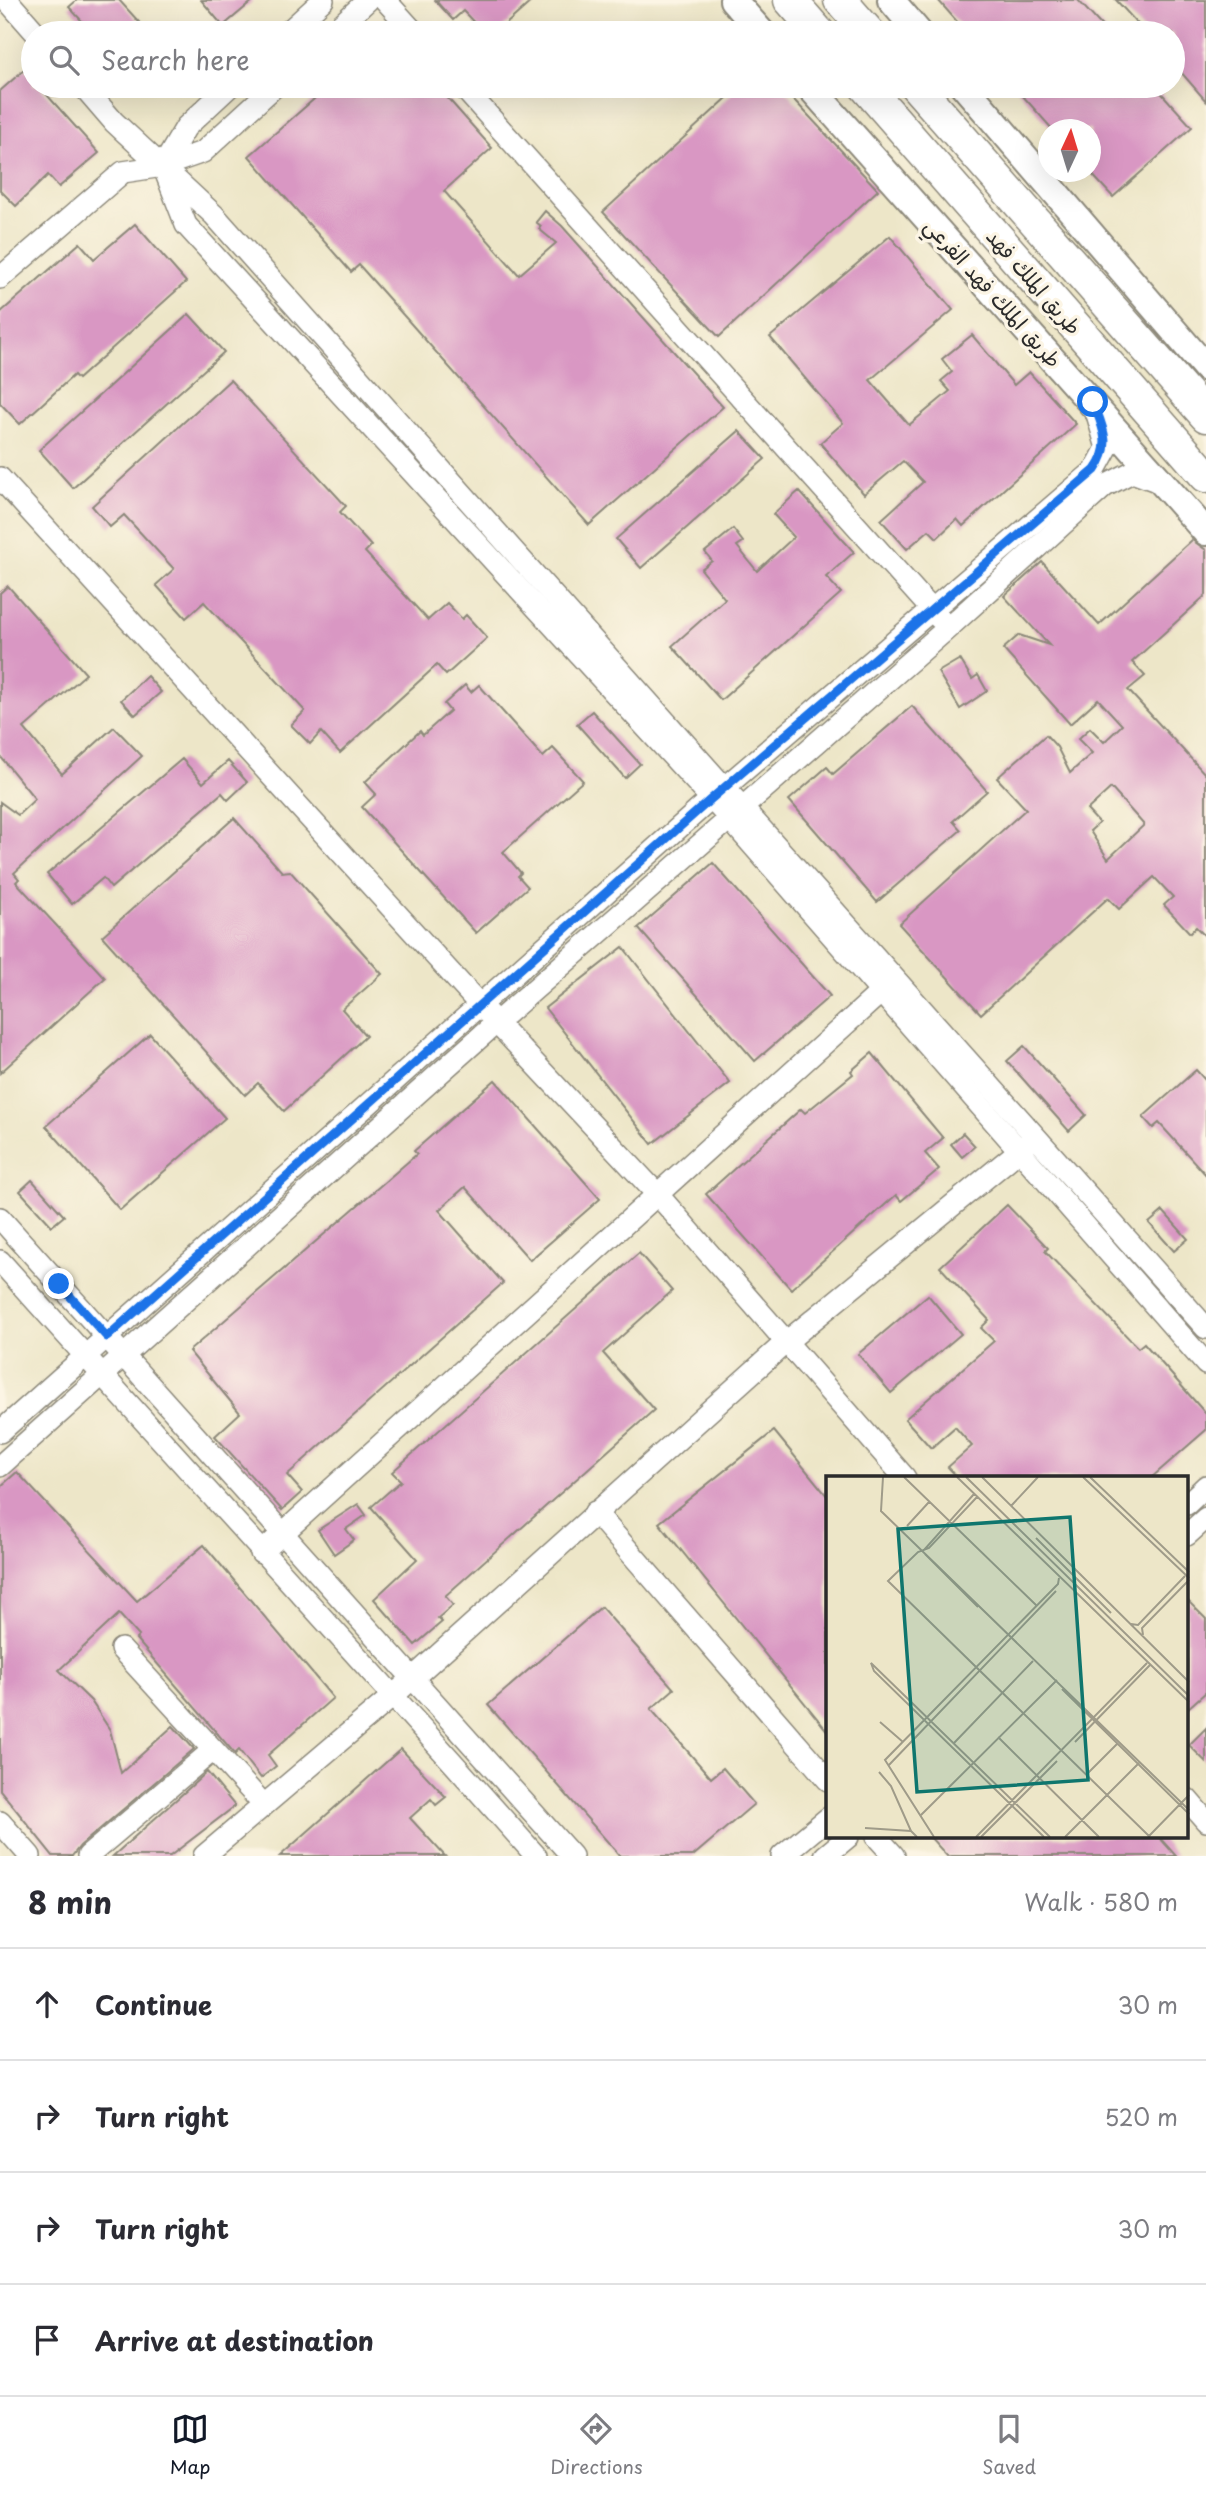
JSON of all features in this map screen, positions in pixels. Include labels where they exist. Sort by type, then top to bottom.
[{"type":"highway","points":[[790,0],[808,21]]},
{"type":"highway","points":[[840,0],[858,21]]},
{"type":"highway","name":"طريق الملك فهد","points":[[875,98],[1206,476]]},
{"type":"highway","name":"طريق الملك فهد","points":[[927,98],[1206,416]]},
{"type":"highway","points":[[1163,428],[1206,485]]},
{"type":"main road","points":[[733,0],[751,21]]},
{"type":"main road","points":[[891,0],[909,21]]},
{"type":"main road","name":"طريق الملك فهد الفرعي","points":[[820,98],[1206,532]]},
{"type":"main road","points":[[974,98],[1206,368]]},
{"type":"street","points":[[7,0],[25,21]]},
{"type":"street","points":[[300,21],[323,0]]},
{"type":"street","points":[[345,21],[368,0]]},
{"type":"street","points":[[386,0],[404,21]]},
{"type":"street","points":[[93,98],[114,122],[214,215],[718,794],[1028,1142],[1206,1364]]},
{"type":"street","points":[[163,166],[186,127],[217,98]]},
{"type":"street","points":[[0,278],[123,172],[163,166],[203,152],[262,98]]},
{"type":"street","points":[[473,98],[948,628]]},
{"type":"street","points":[[0,1432],[718,794],[930,608],[1095,470],[1107,448],[1106,436],[1093,402]]},
{"type":"street","points":[[0,1466],[102,1374],[125,1357],[497,1021],[653,888],[1105,486],[1132,472],[1162,482]]},
{"type":"street","points":[[0,478],[479,1004],[658,1195],[903,1476]]},
{"type":"street","points":[[735,813],[880,993],[1028,1142],[1206,1328]]},
{"type":"street","points":[[627,876],[653,888]]},
{"type":"street","points":[[261,1553],[880,993]]},
{"type":"street","points":[[204,1856],[394,1695],[594,1512],[785,1343],[1028,1142]]},
{"type":"street","points":[[0,1218],[572,1856]]},
{"type":"street","points":[[0,1261],[261,1553],[394,1695],[536,1856]]},
{"type":"street","points":[[36,1302],[59,1284]]},
{"type":"street","points":[[1188,1503],[1206,1486]]},
{"type":"street","points":[[594,1512],[826,1778]]},
{"type":"street","points":[[1188,1534],[1206,1518]]},
{"type":"street","points":[[121,1649],[263,1804]]},
{"type":"street","points":[[88,1856],[214,1750]]},
{"type":"street","points":[[1188,1799],[1205,1817]]},
{"type":"street","points":[[782,1856],[826,1820]]},
{"type":"street","points":[[0,1822],[30,1856]]},
{"type":"street","points":[[825,1856],[846,1839]]},
{"type":"street","points":[[879,1839],[894,1856]]},
{"type":"building","points":[[77,0],[119,0],[138,21],[82,21],[69,7]]},
{"type":"building","points":[[201,0],[254,0],[229,21],[219,21]]},
{"type":"building","points":[[435,0],[533,0],[509,21],[473,21],[463,11],[453,20]]},
{"type":"building","points":[[938,0],[1078,0],[1097,21],[956,21]]},
{"type":"building","points":[[1116,0],[1206,0],[1206,101],[1185,77],[1185,21],[1135,21]]},
{"type":"building","points":[[21,73],[21,98],[50,98],[99,153],[59,187],[48,175],[16,206],[0,190],[0,91]]},
{"type":"building","points":[[315,98],[448,98],[492,148],[444,191],[519,275],[556,243],[539,229],[541,226],[536,222],[545,211],[562,226],[723,407],[589,525],[359,265],[351,272],[249,156]]},
{"type":"building","points":[[727,98],[792,98],[878,190],[719,337],[603,212]]},
{"type":"building","points":[[1025,98],[1166,98],[1192,127],[1113,197],[1099,182],[1101,119],[1043,119]]},
{"type":"building","points":[[135,224],[186,282],[78,379],[74,375],[20,424],[0,403],[0,313],[80,243],[94,259]]},
{"type":"building","points":[[890,236],[953,310],[870,380],[909,425],[950,391],[941,381],[952,372],[942,359],[972,335],[1014,385],[1029,372],[1076,424],[963,526],[957,519],[937,538],[929,530],[907,549],[881,520],[923,482],[903,461],[864,494],[820,443],[843,423],[770,337]]},
{"type":"building","points":[[189,314],[224,352],[73,488],[39,450]]},
{"type":"building","points":[[230,380],[346,506],[340,512],[371,546],[365,552],[428,620],[447,603],[462,619],[466,615],[487,638],[446,675],[437,665],[340,753],[321,732],[310,744],[291,725],[305,711],[204,602],[186,618],[156,585],[174,569],[124,515],[110,527],[92,506]]},
{"type":"building","points":[[739,431],[765,459],[641,568],[616,539]]},
{"type":"building","points":[[799,491],[854,552],[826,577],[841,593],[721,700],[672,646],[725,599],[701,569],[712,561],[705,552],[733,529],[743,542],[737,546],[757,571],[794,537],[773,514]]},
{"type":"building","points":[[1192,540],[1206,550],[1206,595],[1132,662],[1145,676],[1128,690],[1206,775],[1206,937],[1196,927],[1190,933],[1164,905],[1173,897],[1154,877],[1119,909],[1108,898],[981,1014],[899,924],[1026,809],[997,778],[1016,761],[1046,735],[1057,747],[1070,773],[1092,753],[1078,739],[1090,728],[1104,742],[1122,725],[1098,699],[1070,724],[1003,649],[1019,635],[1049,645],[1004,596],[1042,562],[1099,625]],"holes":[[[1111,788],[1144,825],[1108,859],[1090,831],[1099,823],[1087,810]]]},
{"type":"building","points":[[8,586],[86,674],[24,728],[62,774],[114,727],[142,756],[14,873],[19,879],[16,882],[105,978],[0,1073],[0,802],[18,815],[35,799],[0,756],[0,593]]},
{"type":"building","points":[[960,659],[972,679],[978,675],[987,691],[960,709],[938,672]]},
{"type":"building","points":[[147,676],[161,692],[135,715],[121,700]]},
{"type":"building","points":[[465,685],[471,692],[479,685],[543,757],[553,748],[583,781],[503,852],[521,873],[518,876],[528,887],[476,933],[362,807],[376,794],[365,782],[420,731],[423,735],[450,711],[444,704]]},
{"type":"building","points":[[912,706],[987,791],[953,821],[961,830],[877,902],[789,800],[827,767],[833,774]]},
{"type":"building","points":[[592,711],[640,764],[625,778],[577,724]]},
{"type":"building","points":[[182,759],[203,783],[228,761],[247,782],[228,800],[222,793],[111,888],[103,878],[72,904],[47,874]]},
{"type":"building","points":[[234,818],[282,872],[290,871],[382,974],[342,1009],[366,1036],[284,1111],[258,1083],[245,1095],[102,936]]},
{"type":"building","points":[[713,863],[830,996],[755,1061],[638,928]]},
{"type":"building","points":[[623,947],[730,1083],[652,1144],[545,1008]]},
{"type":"building","points":[[150,1034],[225,1118],[120,1210],[46,1126]]},
{"type":"building","points":[[1024,1046],[1086,1115],[1069,1131],[1007,1061]]},
{"type":"building","points":[[872,1053],[943,1138],[925,1153],[939,1169],[901,1201],[896,1195],[791,1289],[706,1194],[801,1109],[805,1113],[853,1074],[851,1071]]},
{"type":"building","points":[[1196,1070],[1206,1081],[1206,1175],[1159,1123],[1153,1128],[1143,1117]]},
{"type":"building","points":[[495,1080],[600,1199],[530,1260],[465,1187],[439,1210],[503,1283],[287,1475],[302,1492],[282,1510],[215,1436],[240,1413],[189,1351],[417,1154],[414,1151]]},
{"type":"building","points":[[963,1133],[975,1146],[962,1157],[951,1144]]},
{"type":"building","points":[[32,1180],[64,1216],[52,1226],[20,1191]]},
{"type":"building","points":[[1007,1205],[1048,1248],[1045,1251],[1138,1348],[1144,1343],[1206,1414],[1206,1430],[1153,1476],[956,1476],[948,1467],[972,1446],[955,1427],[931,1448],[905,1419],[994,1341],[981,1328],[989,1320],[940,1267]]},
{"type":"building","points":[[1163,1211],[1188,1239],[1174,1251],[1149,1223]]},
{"type":"building","points":[[639,1253],[672,1291],[603,1353],[654,1410],[445,1596],[453,1605],[438,1618],[442,1622],[415,1645],[374,1599],[417,1559],[371,1507],[401,1481],[392,1472]]},
{"type":"building","points":[[928,1295],[961,1334],[891,1393],[858,1354]]},
{"type":"building","points":[[774,1431],[826,1495],[826,1730],[659,1523]]},
{"type":"building","points":[[17,1472],[137,1601],[204,1545],[333,1698],[268,1755],[276,1766],[261,1778],[239,1750],[235,1754],[136,1639],[139,1636],[119,1614],[59,1670],[91,1701],[110,1730],[121,1773],[173,1726],[194,1749],[80,1846],[72,1856],[53,1856],[0,1790],[0,1487]]},
{"type":"building","points":[[358,1504],[366,1515],[346,1529],[354,1540],[334,1554],[318,1530]]},
{"type":"building","points":[[1188,1601],[1206,1619],[1206,1692],[1188,1708]]},
{"type":"building","points":[[601,1607],[674,1689],[651,1709],[711,1778],[723,1768],[754,1804],[693,1856],[620,1856],[488,1705]]},
{"type":"building","points":[[1206,1728],[1206,1762],[1189,1745]]},
{"type":"building","points":[[401,1749],[446,1797],[436,1805],[431,1799],[410,1818],[445,1856],[280,1856]]},
{"type":"building","points":[[207,1772],[235,1806],[170,1856],[113,1856]]},
{"type":"building","points":[[932,1839],[1161,1839],[1176,1856],[947,1856]]},
{"type":"route","points":[[59,1284],[107,1337],[711,799],[930,608],[1095,470],[1107,448],[1106,436],[1093,402]]}]
